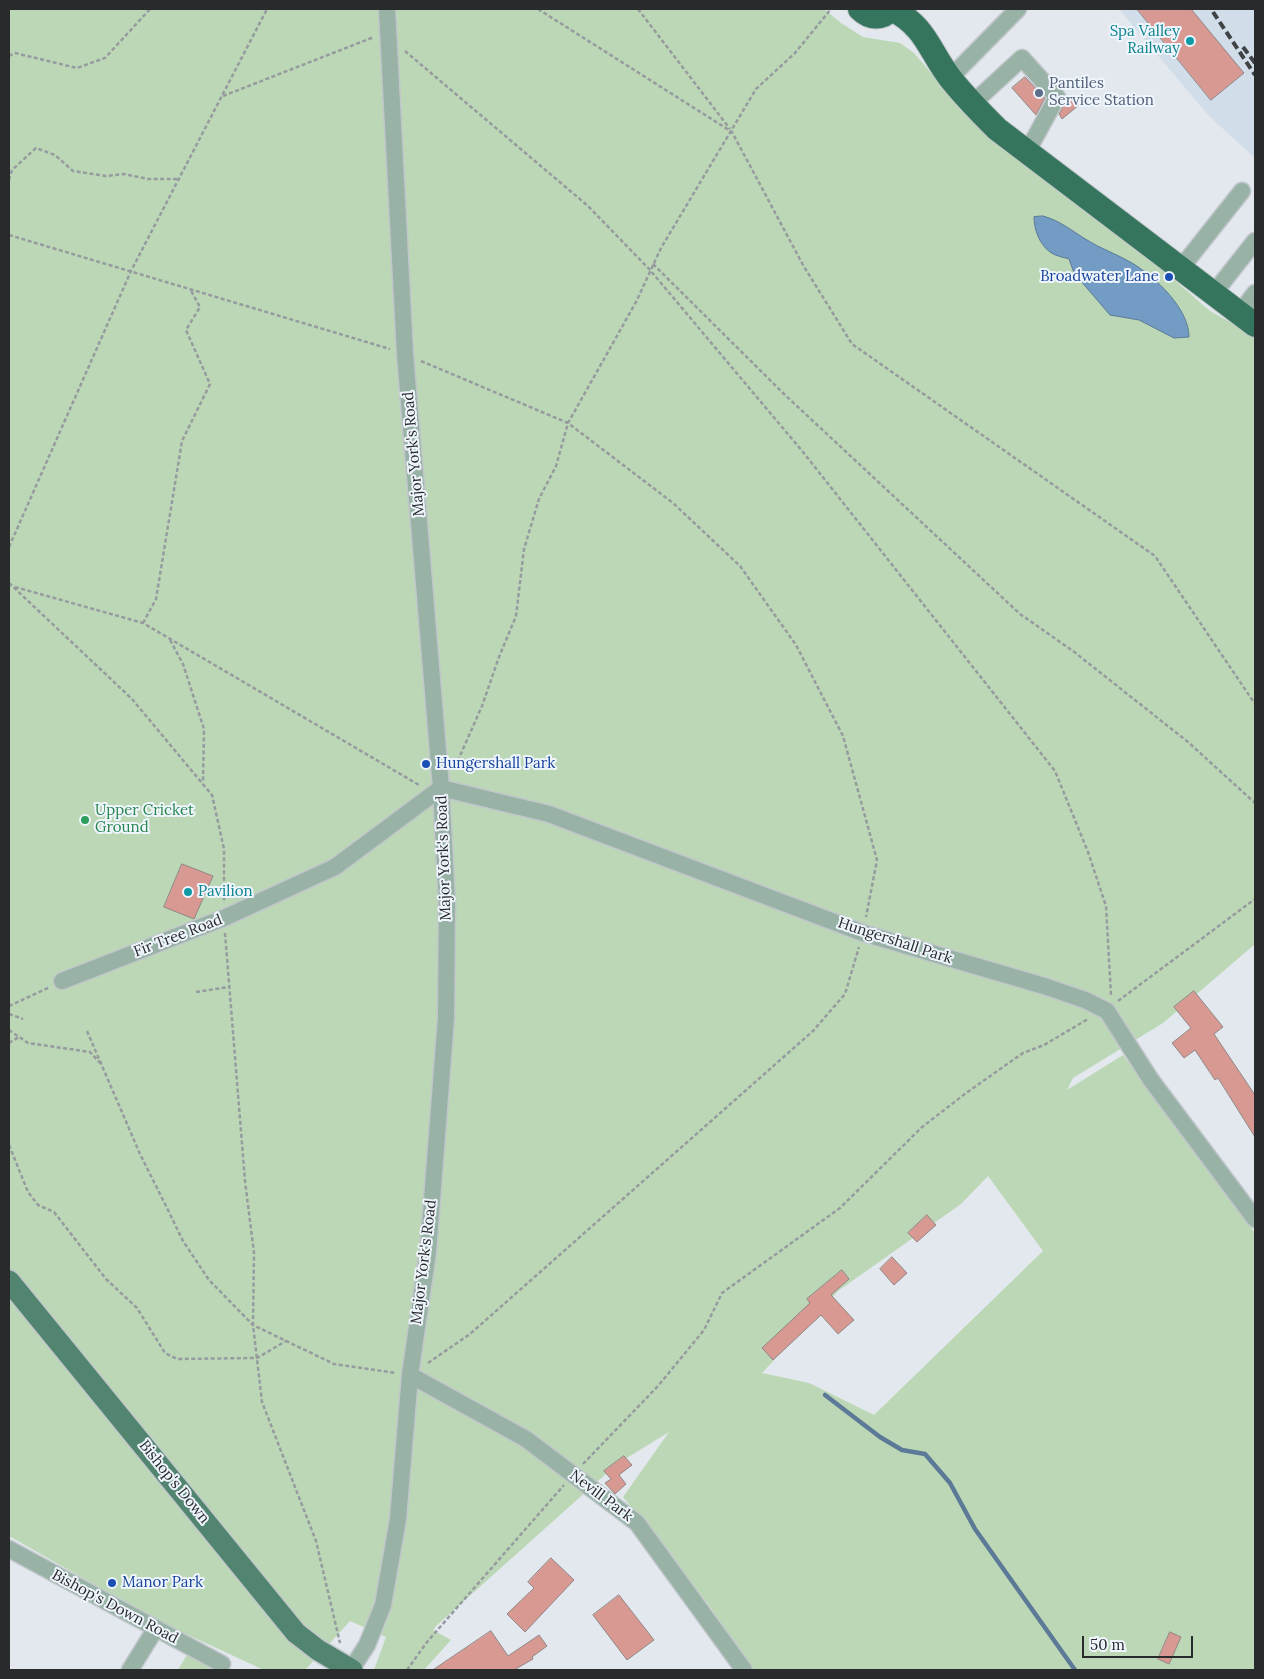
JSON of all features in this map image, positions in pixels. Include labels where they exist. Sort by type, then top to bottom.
[{"type":"highway","points":[[860,9],[873,17],[880,16],[892,9],[909,18],[920,28],[950,78],[997,129],[1247,319]]},
{"type":"main road","name":"Bishop's Down","points":[[9,1281],[296,1633],[318,1650],[352,1669]]},
{"type":"street","name":"Major York's Road","points":[[352,1669],[367,1645],[383,1605],[398,1519],[410,1375],[428,1252],[446,1018],[446,904],[441,788],[405,354],[387,9]]},
{"type":"street","points":[[950,78],[1018,9]]},
{"type":"street","points":[[972,104],[1022,58],[1057,96],[1027,152]]},
{"type":"street","points":[[1181,268],[1242,191]]},
{"type":"street","points":[[1214,294],[1255,241]]},
{"type":"street","points":[[1247,319],[1255,293]]},
{"type":"street","name":"Fir Tree Road","points":[[62,981],[224,918],[335,867],[441,788]]},
{"type":"street","name":"Hungershall Park","points":[[441,788],[549,814],[863,932],[1044,986],[1085,1000],[1107,1011]]},
{"type":"street","points":[[1107,1011],[1154,1084],[1255,1219]]},
{"type":"street","name":"Nevill Park","points":[[410,1375],[526,1438],[636,1522],[744,1670]]},
{"type":"street","name":"Bishop's Down Road","points":[[9,1550],[222,1664]]},
{"type":"street","points":[[130,1670],[156,1628]]},
{"type":"path","points":[[9,56],[15,53],[77,68],[105,58],[150,9]]},
{"type":"path","points":[[9,547],[131,271],[266,9]]},
{"type":"path","points":[[538,9],[732,132]]},
{"type":"path","points":[[638,9],[732,132],[803,265],[852,344],[1155,556],[1255,704]]},
{"type":"path","points":[[15,587],[143,623],[416,785],[441,788],[453,772],[482,706],[498,657],[516,616],[524,549],[539,499],[556,466],[568,423],[636,302],[653,264],[707,169],[732,132],[756,88],[795,53],[831,9]]},
{"type":"path","points":[[222,96],[388,35],[588,206],[650,270],[803,452],[1055,771],[1088,852],[1106,906],[1112,994],[1107,1011]]},
{"type":"path","points":[[9,180],[12,170],[36,148],[55,155],[73,171],[106,176],[124,174],[148,179],[179,179]]},
{"type":"path","points":[[9,235],[405,354]]},
{"type":"path","points":[[653,264],[784,394],[1020,614],[1073,651],[1180,736],[1255,803]]},
{"type":"path","points":[[143,623],[156,599],[182,441],[210,384],[186,330],[200,306],[190,288]]},
{"type":"path","points":[[9,583],[132,700],[212,795],[224,850],[224,918],[229,987],[245,1181],[254,1253],[252,1325],[262,1402],[316,1541],[343,1655],[352,1669]]},
{"type":"path","points":[[170,639],[183,664],[204,729],[204,784]]},
{"type":"path","points":[[407,1670],[427,1642],[473,1592],[573,1474],[658,1386],[704,1330],[722,1293],[840,1208],[921,1128],[966,1093],[1023,1053],[1044,1045],[1081,1022],[1107,1011],[1132,990],[1255,899]]},
{"type":"path","points":[[9,1006],[62,981]]},
{"type":"path","points":[[196,992],[229,987]]},
{"type":"path","points":[[9,1014],[23,1019]]},
{"type":"path","points":[[9,1030],[28,1043],[90,1052],[103,1066]]},
{"type":"path","points":[[87,1030],[140,1154],[183,1240],[201,1271],[252,1325],[334,1364],[410,1375]]},
{"type":"path","points":[[9,1043],[19,1037]]},
{"type":"path","points":[[9,1146],[28,1192],[38,1205],[54,1212],[106,1279],[137,1308],[165,1353],[178,1359],[256,1358],[286,1341]]},
{"type":"shaded area","points":[[1119,9],[1255,9],[1255,158],[1208,115]]},
{"type":"green space","points":[[9,9],[824,9],[863,37],[900,43],[914,53],[953,99],[1127,239],[1210,311],[1255,336],[1255,944],[1163,1023],[1073,1078],[1067,1090],[1123,1055],[1255,1233],[1255,1670],[753,1670],[708,1604],[623,1497],[669,1432],[617,1464],[436,1626],[433,1630],[451,1640],[424,1670],[374,1670],[386,1637],[350,1621],[305,1670],[264,1670],[160,1622],[9,1536]],"holes":[[[988,1176],[1043,1251],[874,1415],[809,1383],[762,1373],[838,1291],[961,1204]]]},
{"type":"green space","points":[[188,1653],[219,1670],[178,1670]]},
{"type":"water","points":[[1043,216],[1061,223],[1092,243],[1126,260],[1151,276],[1177,305],[1183,315],[1189,337],[1174,338],[1139,320],[1110,315],[1074,273],[1069,259],[1052,253],[1040,241],[1034,217]]},
{"type":"building","name":"Spa Valley Railway","points":[[1137,9],[1191,9],[1244,73],[1211,100]]},
{"type":"building","points":[[1025,77],[1045,98],[1036,115],[1012,88]]},
{"type":"building","points":[[1072,98],[1079,105],[1062,119],[1059,114],[1066,100]]},
{"type":"building","name":"Pavilion","points":[[182,864],[213,876],[194,919],[164,907]]},
{"type":"building","points":[[1194,991],[1223,1027],[1214,1034],[1255,1095],[1255,1137],[1218,1078],[1215,1080],[1195,1050],[1184,1058],[1172,1043],[1191,1028],[1174,1007]]},
{"type":"building","points":[[927,1215],[936,1225],[917,1242],[908,1233]]},
{"type":"building","points":[[892,1257],[907,1273],[894,1285],[880,1269]]},
{"type":"building","points":[[842,1270],[849,1279],[831,1295],[854,1320],[838,1334],[821,1315],[773,1360],[762,1348],[810,1303],[807,1299]]},
{"type":"building","points":[[624,1456],[632,1465],[619,1475],[626,1484],[615,1494],[605,1483],[611,1479],[604,1471]]},
{"type":"building","points":[[551,1558],[574,1580],[525,1632],[507,1614],[534,1588],[528,1582]]},
{"type":"building","points":[[619,1595],[654,1640],[627,1660],[593,1615]]},
{"type":"building","points":[[491,1631],[508,1656],[539,1635],[547,1646],[532,1657],[533,1659],[514,1670],[433,1670]]},
{"type":"building","points":[[1170,1632],[1181,1637],[1169,1664],[1158,1659]]},
{"type":"waterway","points":[[825,1395],[880,1437],[902,1450],[925,1454],[950,1483],[975,1529],[1075,1670]]},
{"type":"railway","points":[[1213,12],[1255,75]]},
{"type":"railway","points":[[1243,47],[1255,63]]},
{"type":"place","name":"Spa Valley Railway","points":[[1190,41]]},
{"type":"place","name":"Pantiles Service Station","points":[[1039,93]]},
{"type":"place","name":"Broadwater Lane","points":[[1169,277]]},
{"type":"place","name":"Hungershall Park","points":[[426,764]]},
{"type":"place","name":"Upper Cricket Ground","points":[[85,820]]},
{"type":"place","name":"Pavilion","points":[[188,892]]},
{"type":"place","name":"Manor Park","points":[[112,1583]]}]
